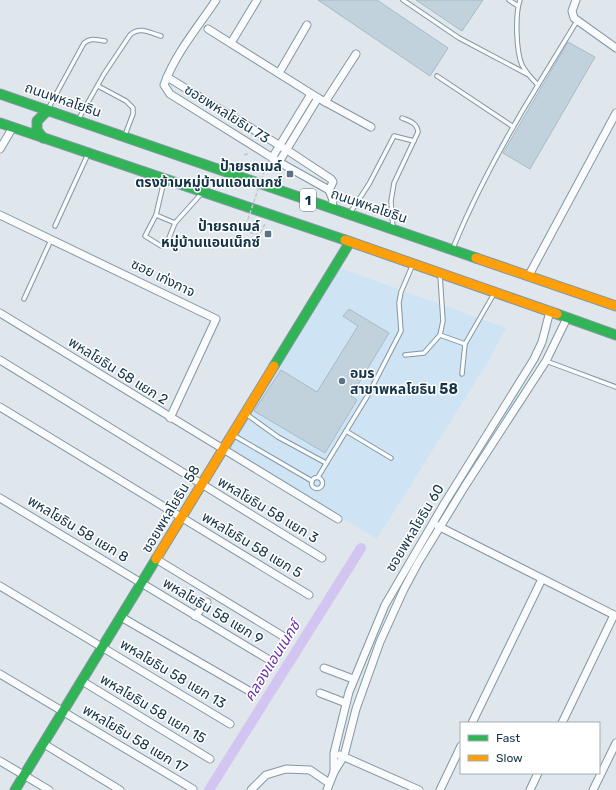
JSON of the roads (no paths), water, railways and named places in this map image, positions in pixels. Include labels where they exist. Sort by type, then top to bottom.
[{"type":"main road","name":"ถนนพหลโยธิน","points":[[0,94],[614,303]]},
{"type":"main road","points":[[43,138],[37,130],[37,121],[48,110]]},
{"type":"main road","name":"1","points":[[0,123],[202,193],[440,272],[616,335]]},
{"type":"main road","name":"ซอยพหลโยธิน 58","points":[[15,790],[350,242]]},
{"type":"street","points":[[216,0],[167,77],[280,145],[331,179],[332,182],[329,190],[333,200],[332,208]]},
{"type":"street","points":[[231,43],[257,0]]},
{"type":"street","points":[[576,0],[572,11],[577,21],[616,48]]},
{"type":"street","points":[[279,73],[307,25]]},
{"type":"street","points":[[208,29],[311,94],[371,127]]},
{"type":"street","points":[[325,102],[356,54]]},
{"type":"street","name":"ซอยพหลโยธิน 73","points":[[167,77],[164,85],[170,94],[279,162],[329,190]]},
{"type":"street","points":[[271,157],[311,94]]},
{"type":"street","points":[[279,162],[318,98]]},
{"type":"street","points":[[529,275],[616,113]]},
{"type":"street","points":[[0,149],[13,127]]},
{"type":"street","name":"ซอย เก่งกาจ","points":[[0,215],[127,274],[216,319],[170,418]]},
{"type":"street","name":"ซอยพหลโยธิน 60","points":[[334,772],[334,753],[353,678],[385,605],[432,523],[534,359],[542,342],[550,311]]},
{"type":"street","name":"พหลโยธิน 58 แยก 2","points":[[0,313],[338,519]]},
{"type":"street","name":"ซอยพหลโยธิน 60","points":[[328,786],[334,772],[344,756],[356,709],[380,642],[418,563],[451,508],[546,361],[567,318]]},
{"type":"street","name":"พหลโยธิน 58 แยก 3","points":[[0,360],[322,558]]},
{"type":"street","name":"พหลโยธิน 58 แยก 5","points":[[0,407],[309,595]]},
{"type":"street","name":"พหลโยธิน 58 แยก 8","points":[[0,498],[142,583]]},
{"type":"street","points":[[444,504],[451,508]]},
{"type":"street","points":[[432,523],[615,615],[562,722]]},
{"type":"street","points":[[156,559],[286,638]]},
{"type":"street","points":[[472,722],[542,579]]},
{"type":"street","name":"พหลโยธิน 58 แยก 9","points":[[142,583],[271,661]]},
{"type":"street","name":"พหลโยธิน 58 แยก 13","points":[[0,586],[230,724]]},
{"type":"street","points":[[195,616],[207,602]]},
{"type":"street","points":[[121,616],[251,692]]},
{"type":"street","points":[[324,668],[353,678]]},
{"type":"street","name":"พหลโยธิน 58 แยก 17","points":[[0,674],[193,789]]},
{"type":"street","name":"พหลโยธิน 58 แยก 15","points":[[82,681],[210,759]]},
{"type":"street","points":[[320,693],[346,703]]},
{"type":"street","points":[[593,790],[616,743]]},
{"type":"street","points":[[44,744],[120,790]]},
{"type":"street","points":[[440,790],[460,748]]},
{"type":"street","points":[[334,753],[344,756],[418,790]]},
{"type":"street","points":[[0,761],[49,790]]},
{"type":"street","points":[[251,790],[266,775],[286,769],[310,770],[328,786]]},
{"type":"street","points":[[530,790],[538,774]]},
{"type":"lane","points":[[403,0],[459,38],[528,75],[538,85]]},
{"type":"lane","points":[[509,0],[518,6]]},
{"type":"lane","points":[[520,0],[518,6],[517,32],[519,55],[528,75]]},
{"type":"lane","points":[[452,249],[512,126],[577,21]]},
{"type":"lane","points":[[78,120],[130,35],[135,31],[140,30],[161,36]]},
{"type":"lane","points":[[48,110],[84,43],[92,39],[105,41]]},
{"type":"lane","points":[[438,76],[512,126]]},
{"type":"lane","points":[[98,86],[126,101],[133,108],[133,114],[125,136]]},
{"type":"lane","points":[[394,229],[391,201],[394,183],[418,132],[417,127],[412,122],[402,118]]},
{"type":"lane","points":[[349,213],[369,184],[394,136],[414,140]]},
{"type":"lane","points":[[55,226],[88,153]]},
{"type":"lane","points":[[165,179],[156,215],[145,236],[161,246],[167,243],[176,223],[202,193]]},
{"type":"lane","points":[[156,215],[176,223]]},
{"type":"lane","points":[[24,299],[51,239]]},
{"type":"lane","points":[[312,481],[318,477],[368,395],[401,331],[399,303],[400,292],[413,263]]},
{"type":"lane","points":[[405,355],[424,353],[440,336],[442,321],[440,272]]},
{"type":"lane","points":[[462,374],[465,344],[495,291]]},
{"type":"lane","points":[[440,336],[465,344]]},
{"type":"lane","points":[[546,361],[616,387]]},
{"type":"lane","points":[[246,413],[278,437],[326,463]]},
{"type":"lane","points":[[346,431],[391,458]]},
{"type":"lane","points":[[232,435],[312,481],[312,486],[319,488],[323,482],[318,477]]},
{"type":"waterway","name":"คลองแอนเนกซ์","points":[[209,790],[361,548]]},
{"type":"place","name":"ป้ายรถเมล์ ตรงข้ามหมู่บ้านแอนเนกซ์","points":[[290,174]]},
{"type":"place","name":"ป้ายรถเมล์ หมู่บ้านแอนเน็กซ์","points":[[268,234]]},
{"type":"place","name":"อมร สาขาพหลโยธิน 58","points":[[342,381]]}]
